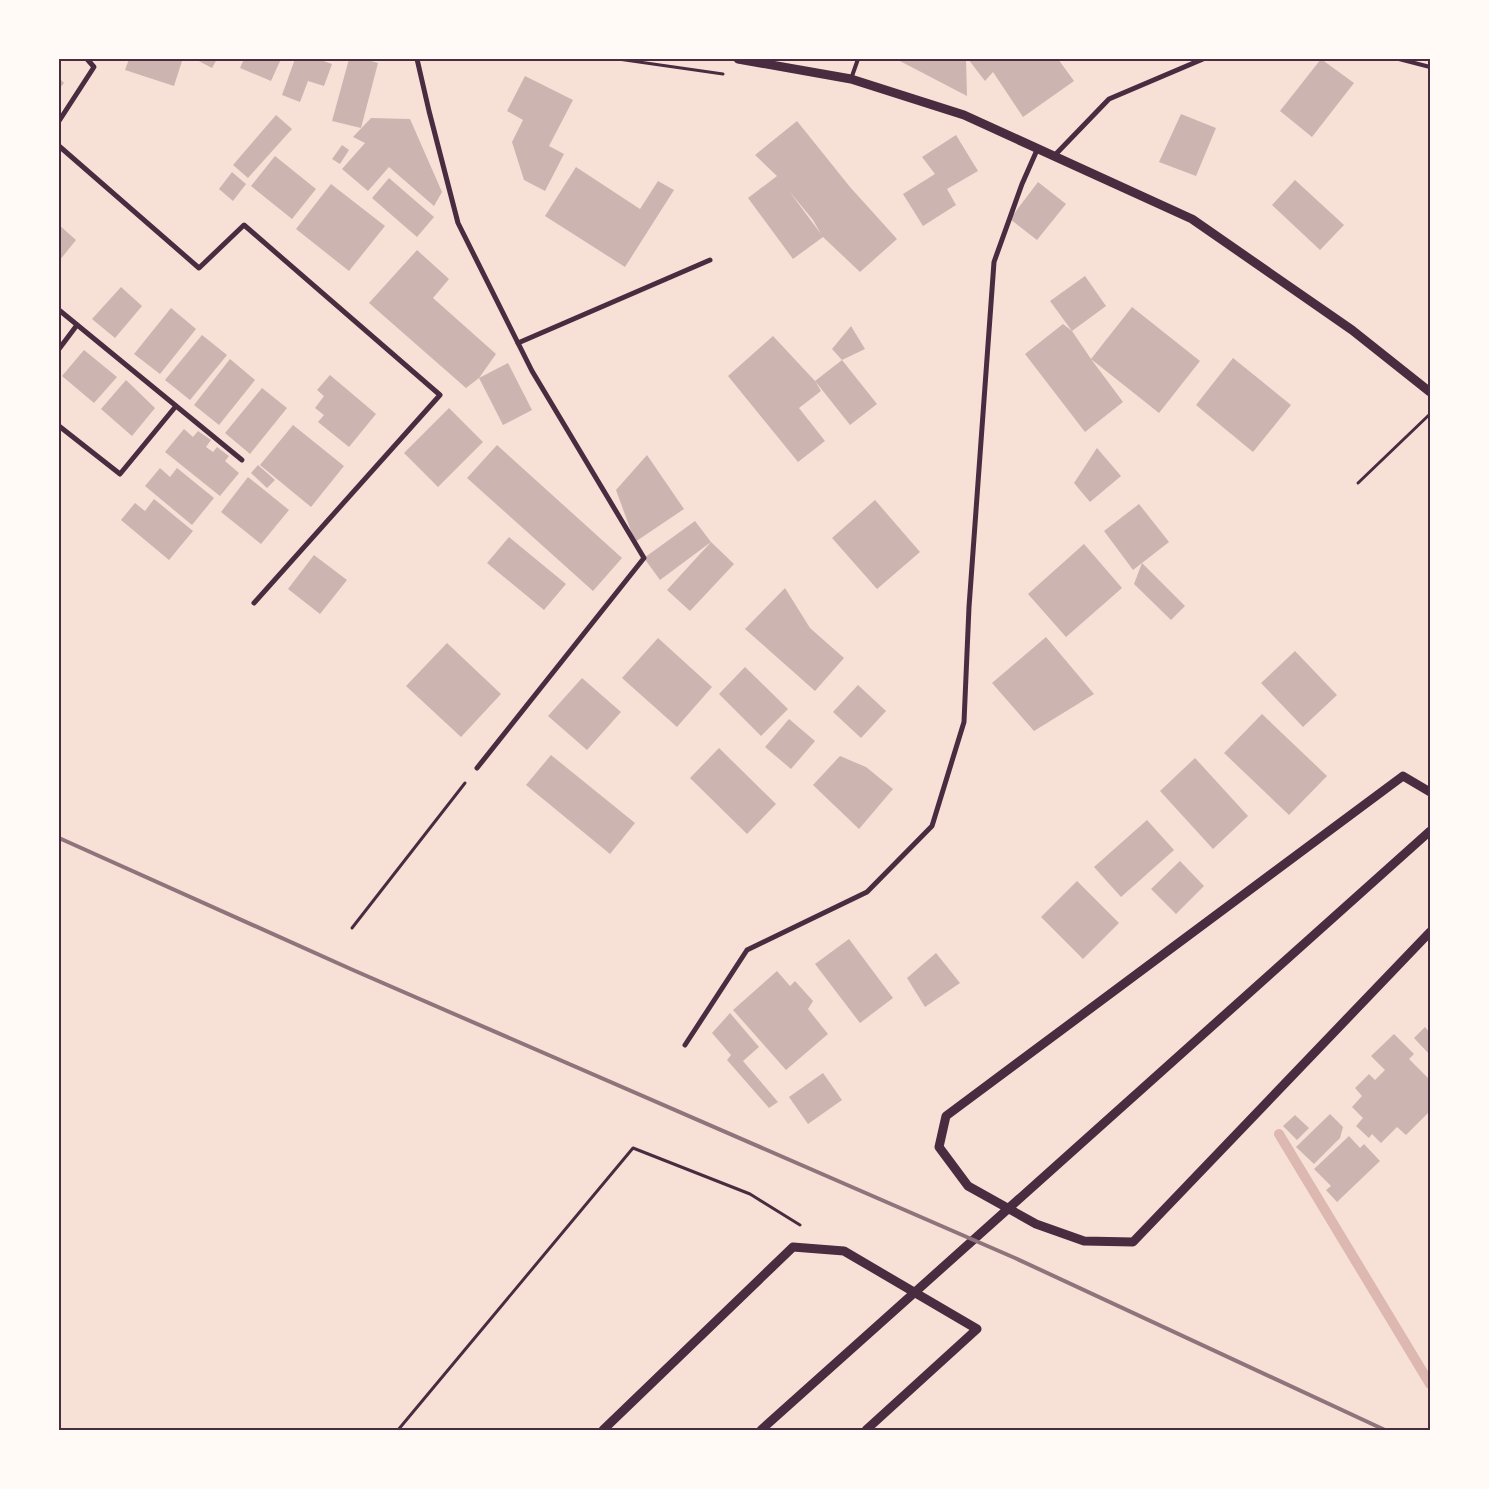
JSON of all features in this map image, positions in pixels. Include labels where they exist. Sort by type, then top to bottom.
[{"type":"street","points":[[59,121],[94,67],[87,59]]},
{"type":"street","points":[[418,59],[429,111],[458,223],[532,371],[644,558],[477,768]]},
{"type":"street","points":[[738,59],[851,80],[964,115],[1037,150],[1192,219],[1352,330],[1430,392]]},
{"type":"street","points":[[1054,156],[1109,99],[1203,59]]},
{"type":"street","points":[[59,146],[199,268],[244,225],[440,395],[254,603]]},
{"type":"street","points":[[685,1045],[747,950],[867,892],[932,826],[964,722],[969,607],[994,262],[1022,184],[1037,150]]},
{"type":"street","points":[[518,343],[710,260]]},
{"type":"street","points":[[59,310],[242,460]]},
{"type":"street","points":[[59,349],[77,325]]},
{"type":"street","points":[[59,426],[120,474],[176,406]]},
{"type":"street","points":[[1430,792],[1403,776],[946,1116],[939,1147],[968,1186],[1036,1224],[1084,1241],[1133,1242],[1430,932]]},
{"type":"street","points":[[761,1430],[1430,832]]},
{"type":"street","points":[[603,1430],[793,1247],[844,1251],[977,1328],[866,1430]]},
{"type":"lane","points":[[851,80],[858,59]]},
{"type":"lane","points":[[1399,59],[1430,67]]},
{"type":"path","points":[[1358,483],[1430,414]]},
{"type":"path","points":[[352,928],[477,768]]},
{"type":"path","points":[[398,1430],[633,1148],[750,1194],[809,1228]]},
{"type":"building","points":[[129,59],[174,59],[182,61],[174,86],[125,70]]},
{"type":"building","points":[[195,59],[217,59],[212,68]]},
{"type":"building","points":[[244,59],[281,59],[271,81],[240,68]]},
{"type":"building","points":[[295,59],[318,59],[332,64],[324,86],[308,81],[300,102],[282,95]]},
{"type":"building","points":[[349,59],[364,59],[378,63],[361,128],[332,121]]},
{"type":"building","points":[[896,59],[966,59],[967,96]]},
{"type":"building","points":[[968,59],[1058,59],[1074,81],[1023,117],[993,72],[985,81]]},
{"type":"building","points":[[1321,59],[1354,83],[1312,137],[1280,111]]},
{"type":"building","points":[[525,76],[573,100],[549,146],[564,154],[545,191],[524,180],[512,142],[523,120],[507,111]]},
{"type":"building","points":[[59,78],[64,83],[59,89]]},
{"type":"building","points":[[1181,114],[1216,128],[1196,176],[1159,162]]},
{"type":"building","points":[[276,115],[292,129],[248,178],[233,165]]},
{"type":"building","points":[[371,118],[410,119],[442,192],[434,206],[389,167],[368,191],[342,169],[365,143],[353,137]]},
{"type":"building","points":[[797,121],[850,187],[897,239],[860,272],[823,237],[793,259],[748,198],[777,176],[755,155]],"holes":[[[789,191],[813,220],[821,234]]]},
{"type":"building","points":[[956,135],[978,171],[947,189],[956,205],[923,226],[903,194],[935,174],[922,157]]},
{"type":"building","points":[[342,145],[349,150],[340,164],[332,159]]},
{"type":"building","points":[[275,156],[316,189],[292,219],[251,186]]},
{"type":"building","points":[[576,167],[640,209],[658,181],[674,190],[625,267],[545,216]]},
{"type":"building","points":[[232,172],[246,184],[233,201],[219,189]]},
{"type":"building","points":[[389,178],[434,217],[417,237],[372,198]]},
{"type":"building","points":[[1295,180],[1344,225],[1320,250],[1272,205]]},
{"type":"building","points":[[1038,182],[1066,204],[1037,240],[1010,219]]},
{"type":"building","points":[[331,184],[385,226],[349,271],[296,229]]},
{"type":"building","points":[[59,225],[76,240],[59,261]]},
{"type":"building","points":[[417,250],[449,279],[433,298],[496,354],[479,378],[466,388],[369,303]]},
{"type":"building","points":[[1085,276],[1106,306],[1072,331],[1050,301]]},
{"type":"building","points":[[121,287],[142,306],[115,338],[92,319]]},
{"type":"building","points":[[1132,307],[1200,361],[1159,413],[1091,359]]},
{"type":"building","points":[[171,308],[196,329],[160,374],[134,354]]},
{"type":"building","points":[[1063,324],[1072,331],[1123,402],[1085,432],[1025,354]]},
{"type":"building","points":[[851,326],[865,349],[842,360],[832,349]]},
{"type":"building","points":[[202,335],[227,355],[190,400],[165,380]]},
{"type":"building","points":[[773,336],[815,381],[821,391],[799,408],[825,441],[798,462],[728,376]]},
{"type":"building","points":[[84,350],[117,377],[94,403],[62,376]]},
{"type":"building","points":[[1233,358],[1291,405],[1253,452],[1196,405]]},
{"type":"building","points":[[230,359],[255,380],[219,425],[194,405]]},
{"type":"building","points":[[842,360],[877,404],[850,425],[815,381]]},
{"type":"building","points":[[508,363],[532,410],[503,425],[479,378]]},
{"type":"building","points":[[330,375],[376,414],[349,447],[318,422],[324,415],[315,408],[324,396],[317,390]]},
{"type":"building","points":[[126,380],[155,408],[132,436],[101,409]]},
{"type":"building","points":[[262,388],[287,408],[250,454],[225,433]]},
{"type":"building","points":[[449,408],[483,442],[438,487],[404,453]]},
{"type":"building","points":[[293,425],[344,466],[311,507],[260,465]]},
{"type":"building","points":[[184,429],[193,437],[198,431],[211,440],[206,447],[213,452],[217,447],[229,456],[225,461],[239,473],[220,496],[165,452]]},
{"type":"building","points":[[497,445],[622,558],[593,591],[467,478]]},
{"type":"building","points":[[1097,448],[1121,476],[1090,502],[1074,483]]},
{"type":"building","points":[[647,455],[684,509],[635,542],[616,490]]},
{"type":"building","points":[[258,465],[275,480],[267,488],[251,473]]},
{"type":"building","points":[[160,468],[170,477],[177,468],[214,498],[192,525],[145,486]]},
{"type":"building","points":[[248,477],[289,510],[261,544],[221,512]]},
{"type":"building","points":[[154,499],[193,531],[169,560],[121,520],[135,503],[145,511]]},
{"type":"building","points":[[875,500],[920,552],[877,589],[832,538]]},
{"type":"building","points":[[1139,504],[1169,542],[1133,570],[1104,531]]},
{"type":"building","points":[[695,521],[711,542],[660,580],[644,558]]},
{"type":"building","points":[[509,537],[566,584],[544,610],[487,563]]},
{"type":"building","points":[[711,542],[734,564],[690,611],[667,590]]},
{"type":"building","points":[[1084,544],[1122,588],[1066,637],[1028,594]]},
{"type":"building","points":[[314,555],[347,580],[320,614],[288,589]]},
{"type":"building","points":[[1142,563],[1185,606],[1171,620],[1134,584]]},
{"type":"building","points":[[785,588],[810,628],[844,658],[815,691],[745,629]]},
{"type":"building","points":[[1046,637],[1094,694],[1034,731],[992,683]]},
{"type":"building","points":[[658,638],[712,687],[677,727],[622,678]]},
{"type":"building","points":[[447,643],[501,694],[461,737],[406,686]]},
{"type":"building","points":[[1295,651],[1337,695],[1303,727],[1261,683]]},
{"type":"building","points":[[745,667],[788,709],[761,736],[719,694]]},
{"type":"building","points":[[582,678],[621,712],[587,750],[548,716]]},
{"type":"building","points":[[858,685],[886,711],[861,738],[833,712]]},
{"type":"building","points":[[1262,714],[1327,776],[1289,815],[1224,753]]},
{"type":"building","points":[[789,719],[815,741],[791,769],[765,747]]},
{"type":"building","points":[[719,748],[776,804],[747,834],[690,778]]},
{"type":"building","points":[[551,755],[635,823],[610,854],[526,785]]},
{"type":"building","points":[[840,756],[866,767],[893,789],[859,829],[813,785]]},
{"type":"building","points":[[1195,758],[1248,816],[1213,849],[1160,791]]},
{"type":"building","points":[[1147,820],[1174,850],[1121,897],[1094,867]]},
{"type":"building","points":[[1180,861],[1204,886],[1176,914],[1151,889]]},
{"type":"building","points":[[1077,881],[1119,923],[1083,959],[1041,917]]},
{"type":"building","points":[[849,939],[893,998],[860,1023],[815,964]]},
{"type":"building","points":[[936,953],[960,983],[925,1007],[907,978]]},
{"type":"building","points":[[777,971],[790,986],[795,981],[813,1001],[808,1009],[828,1034],[786,1070],[733,1010]]},
{"type":"building","points":[[730,1013],[759,1047],[743,1061],[778,1102],[769,1108],[727,1060],[731,1055],[712,1033]]},
{"type":"building","points":[[1425,1027],[1430,1033],[1430,1055],[1414,1038]]},
{"type":"building","points":[[1394,1034],[1414,1054],[1409,1059],[1430,1080],[1430,1111],[1406,1135],[1397,1127],[1381,1143],[1372,1134],[1369,1138],[1356,1126],[1363,1118],[1352,1107],[1362,1096],[1355,1088],[1369,1074],[1375,1080],[1385,1070],[1371,1056]]},
{"type":"building","points":[[823,1073],[842,1100],[808,1124],[789,1097]]},
{"type":"building","points":[[1330,1114],[1343,1127],[1340,1138],[1314,1164],[1296,1147]]},
{"type":"building","points":[[1295,1115],[1309,1128],[1297,1140],[1283,1126]]},
{"type":"building","points":[[1349,1136],[1360,1148],[1364,1144],[1380,1161],[1337,1202],[1326,1190],[1331,1186],[1314,1169]]},
{"type":"waterway","points":[[1279,1134],[1430,1384]]},
{"type":"railway","points":[[59,838],[353,970],[1015,1258],[1385,1430]]}]
